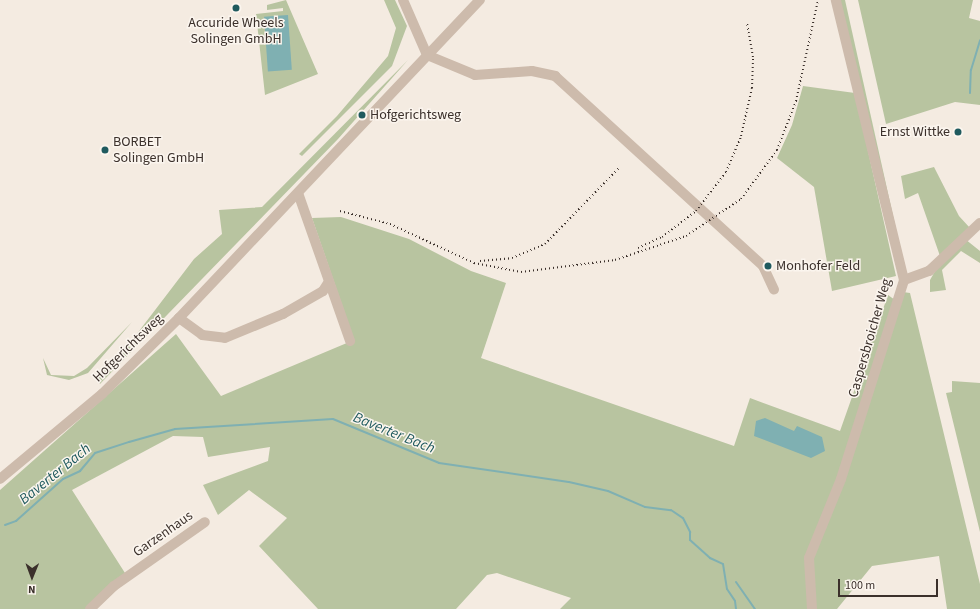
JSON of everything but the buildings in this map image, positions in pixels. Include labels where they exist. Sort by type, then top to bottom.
[{"type":"street","points":[[403,0],[427,55],[475,75],[532,72],[555,76],[763,266],[774,290]]},
{"type":"street","name":"Hofgerichtsweg","points":[[0,479],[102,394],[179,318],[480,0]]},
{"type":"street","name":"Caspersbroicher Weg","points":[[812,609],[809,558],[841,479],[904,280],[836,0]]},
{"type":"street","points":[[298,194],[328,283],[350,341]]},
{"type":"street","points":[[904,280],[929,271],[980,222]]},
{"type":"street","points":[[179,318],[205,336],[229,337],[284,314],[319,293],[328,283]]},
{"type":"street","name":"Garzenhaus","points":[[90,609],[136,569],[205,522]]},
{"type":"green space","points":[[286,0],[318,74],[265,95],[256,14],[283,11],[283,8],[267,10],[267,5]]},
{"type":"green space","points":[[384,0],[395,0],[407,26],[392,66],[302,156],[299,154],[337,116],[388,56],[396,28]]},
{"type":"green space","points":[[839,0],[845,0],[906,274]]},
{"type":"green space","points":[[858,0],[973,0],[969,18],[980,21],[980,105],[955,102],[886,124]]},
{"type":"green space","points":[[408,60],[338,139],[100,384],[97,379],[136,335],[194,259],[222,234],[219,210],[262,207]]},
{"type":"green space","points":[[803,86],[855,93],[896,276],[832,291],[814,187],[777,158],[792,125]]},
{"type":"green space","points":[[934,167],[959,216],[970,228],[940,256],[918,193],[905,199],[901,176]]},
{"type":"green space","points":[[341,217],[409,239],[471,271],[506,283],[481,358],[734,446],[750,398],[840,431],[888,295],[895,300],[903,292],[910,293],[980,584],[980,609],[947,609],[939,556],[872,566],[837,609],[560,609],[571,598],[497,573],[487,575],[456,609],[318,609],[259,546],[287,518],[249,490],[218,515],[203,485],[268,461],[270,447],[208,457],[203,437],[173,436],[72,490],[125,573],[86,609],[0,609],[0,490],[176,334],[221,396],[354,340],[312,218]]},
{"type":"green space","points":[[965,239],[980,251],[980,263],[961,251],[942,270],[946,290],[930,292],[930,280],[938,266]]},
{"type":"green space","points":[[132,322],[88,373],[69,380],[47,375],[43,358],[51,375],[74,376],[87,368]]},
{"type":"green space","points":[[952,381],[980,383],[980,532],[946,393],[952,392]]},
{"type":"water","points":[[288,15],[292,70],[268,72],[264,17]]},
{"type":"water","points":[[765,418],[794,431],[797,426],[822,437],[825,451],[811,458],[754,436],[756,421]]},
{"type":"waterway","points":[[970,93],[971,70],[980,40]]},
{"type":"waterway","name":"Baverter Bach","points":[[5,525],[16,521],[63,479],[80,471],[95,453],[129,442],[175,429],[333,419],[439,463],[569,482],[608,491],[645,507],[671,510],[683,518],[690,532],[690,540],[710,558],[723,564],[727,589],[735,601],[736,609]]},
{"type":"waterway","points":[[736,582],[755,609]]},
{"type":"railway","points":[[340,211],[390,224],[474,263],[521,272],[615,260],[686,236],[741,199],[777,150],[796,101],[818,0]]},
{"type":"railway","points":[[638,248],[662,237],[696,211],[726,172],[741,136],[752,88],[753,57],[747,24]]},
{"type":"railway","points":[[480,261],[512,258],[545,244],[620,167]]},
{"type":"place","name":"Accuride Wheels Solingen GmbH","points":[[236,8]]},
{"type":"place","name":"Hofgerichtsweg","points":[[362,115]]},
{"type":"place","name":"Ernst Wittke","points":[[958,132]]},
{"type":"place","name":"BORBET Solingen GmbH","points":[[105,150]]},
{"type":"place","name":"Monhofer Feld","points":[[768,266]]}]
